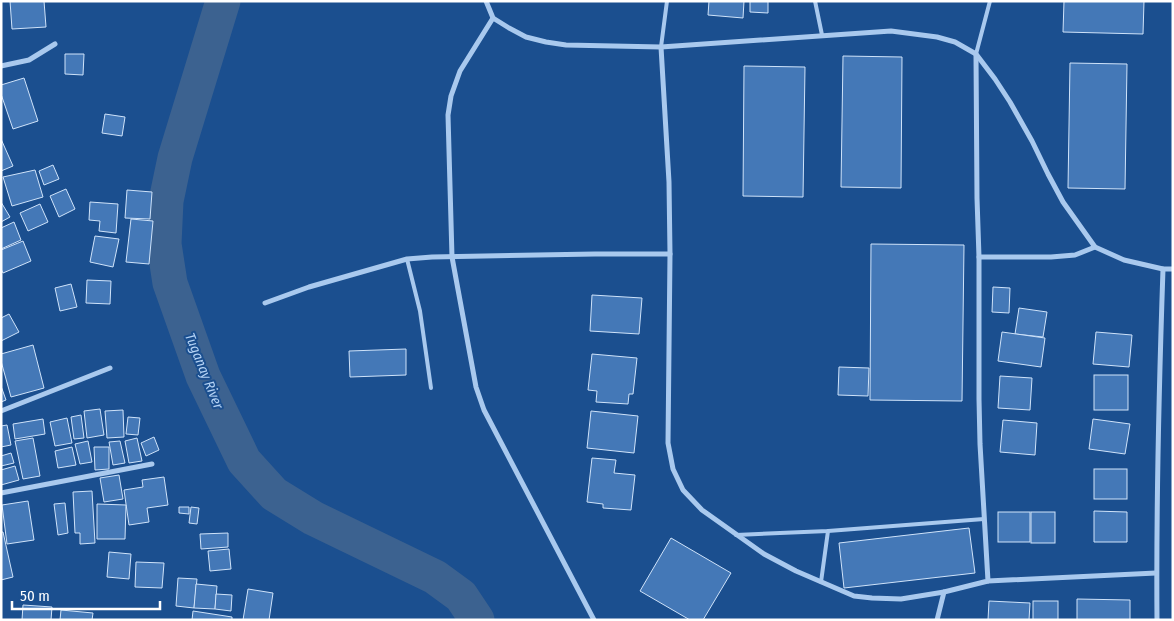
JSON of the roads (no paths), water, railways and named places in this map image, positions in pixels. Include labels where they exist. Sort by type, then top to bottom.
[{"type":"street","points":[[486,1],[493,18],[509,28],[526,36],[566,45],[660,47],[891,31],[937,37],[955,42],[976,54],[1010,102],[1064,202],[1096,247],[1124,260],[1164,269],[1173,269]]},
{"type":"street","points":[[493,18],[460,71],[451,96],[448,115],[452,257],[476,387],[484,410],[594,620]]},
{"type":"street","points":[[1,66],[29,60],[55,44]]},
{"type":"street","points":[[660,47],[669,182],[668,443],[673,469],[683,490],[702,510],[764,554],[796,571],[854,596],[901,599],[944,592],[988,580],[1156,573]]},
{"type":"street","points":[[976,54],[979,408],[988,580]]},
{"type":"street","points":[[979,257],[1051,257],[1074,255],[1096,247]]},
{"type":"street","points":[[265,303],[309,287],[408,260],[432,257],[670,254]]},
{"type":"street","points":[[1157,620],[1156,573],[1160,353],[1164,269]]},
{"type":"street","points":[[1,411],[110,368]]},
{"type":"street","points":[[1,493],[152,464]]},
{"type":"street","points":[[937,620],[944,592]]},
{"type":"lane","points":[[660,47],[667,1]]},
{"type":"lane","points":[[815,1],[822,35]]},
{"type":"lane","points":[[976,54],[990,1]]},
{"type":"lane","points":[[408,260],[420,311],[430,388]]},
{"type":"lane","points":[[736,535],[828,531],[984,519]]},
{"type":"lane","points":[[821,582],[828,531]]},
{"type":"waterway","name":"Tuganay River","points":[[223,1],[175,158],[166,201],[164,244],[170,283],[203,376],[244,461],[274,494],[313,518],[435,577],[461,596],[477,620]]}]
